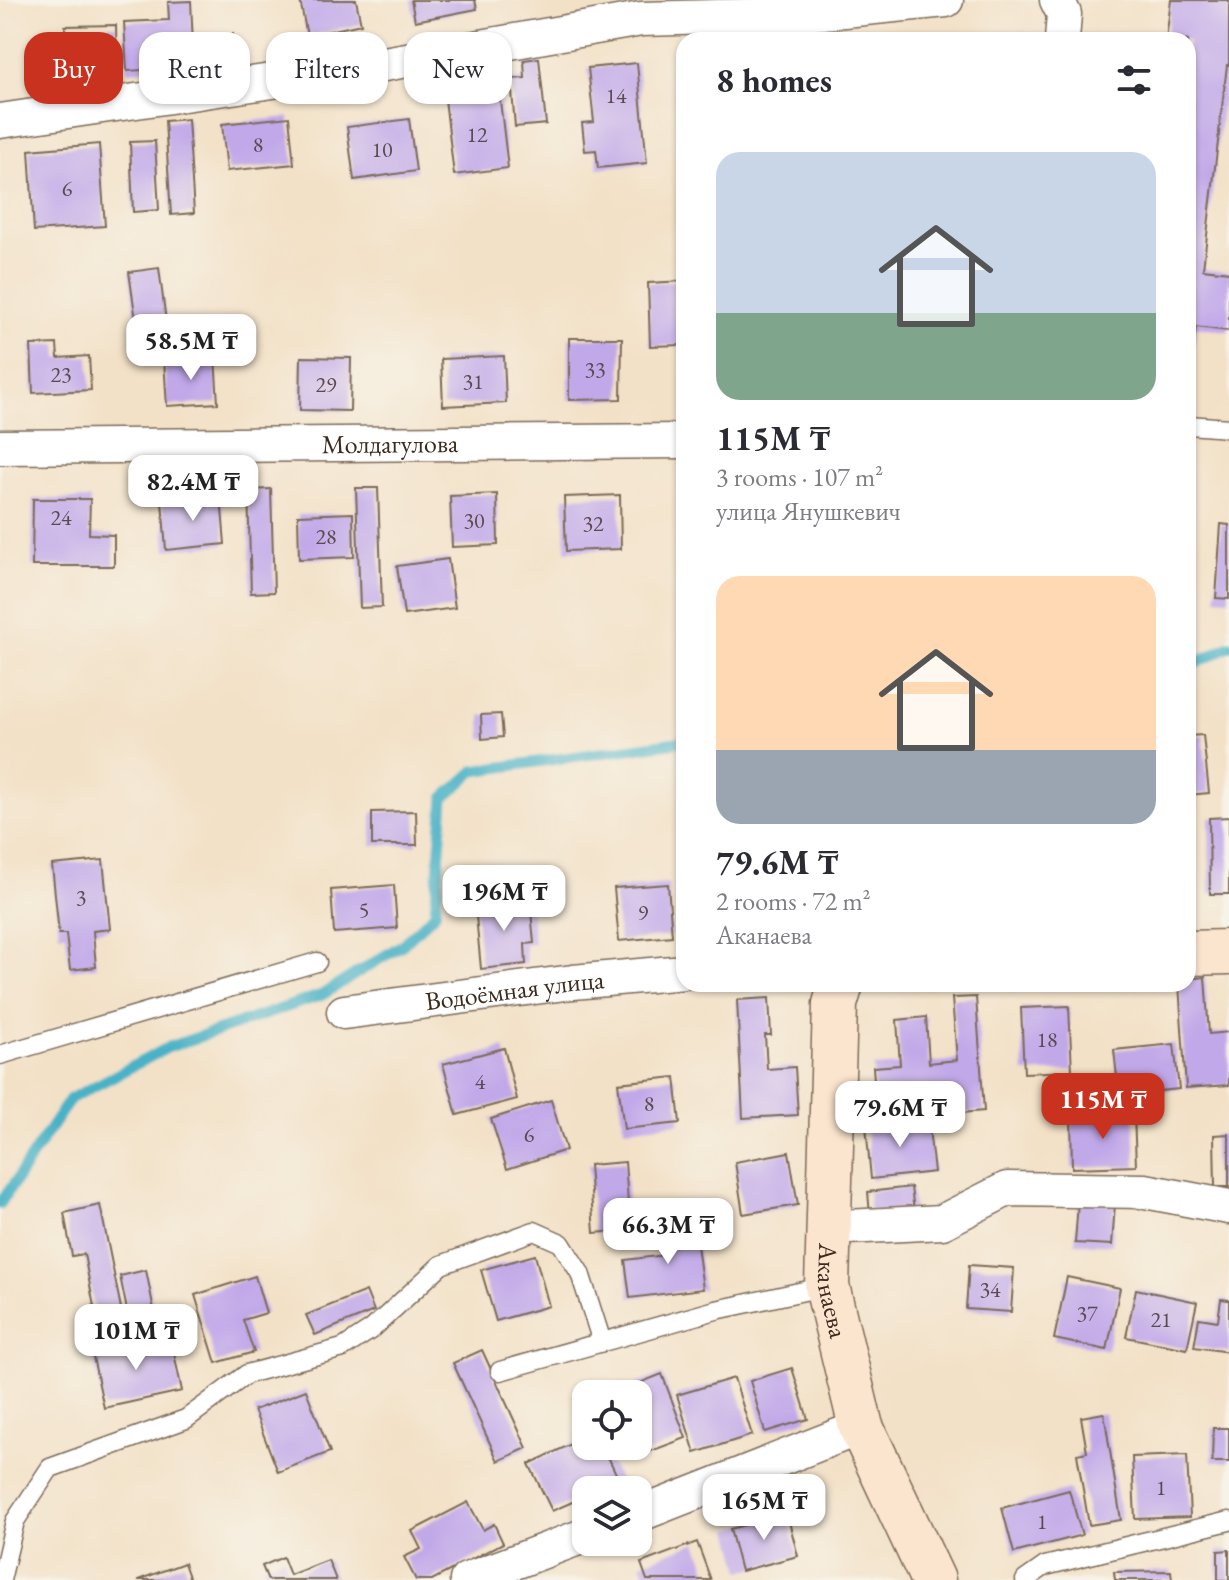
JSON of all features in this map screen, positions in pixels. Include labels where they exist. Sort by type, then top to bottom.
[{"type":"street","points":[[0,121],[367,67],[641,19],[793,15],[946,0]]},
{"type":"street","points":[[1057,0],[1064,14],[1063,32]]},
{"type":"street","name":"Молдагулова","points":[[0,447],[676,441]]},
{"type":"street","points":[[1196,953],[1229,952]]},
{"type":"street","name":"Водоёмная улица","points":[[344,1012],[573,982],[676,973]]},
{"type":"street","name":"Аканаева","points":[[839,992],[835,1004],[827,1286],[861,1427],[933,1580]]},
{"type":"street","points":[[828,1228],[942,1222],[1007,1189],[1145,1191],[1229,1207]]},
{"type":"street","points":[[652,1509],[861,1427]]},
{"type":"street","points":[[467,1580],[572,1540]]},
{"type":"lane","points":[[1196,426],[1229,428]]},
{"type":"lane","points":[[0,1055],[317,962]]},
{"type":"lane","points":[[1,1580],[15,1521],[50,1468],[186,1419],[247,1374],[343,1348],[372,1329],[441,1265],[534,1231],[561,1243],[580,1273],[602,1342]]},
{"type":"lane","points":[[500,1371],[716,1310],[827,1286]]},
{"type":"lane","points":[[1025,1580],[1045,1566],[1229,1521]]},
{"type":"building","points":[[300,0],[356,0],[361,24],[325,32],[306,32]]},
{"type":"building","points":[[411,0],[475,0],[477,9],[415,21]]},
{"type":"building","points":[[1171,0],[1229,0],[1229,65],[1203,269],[1229,272],[1229,331],[1196,327],[1196,32],[1167,32]]},
{"type":"building","points":[[191,1],[192,32],[139,32],[139,70],[127,71],[124,22],[169,20],[168,2]]},
{"type":"building","points":[[116,25],[116,32],[65,32],[65,26]]},
{"type":"building","points":[[539,58],[546,124],[515,127],[512,79],[525,78],[524,60]]},
{"type":"building","points":[[637,63],[647,163],[598,168],[596,150],[585,151],[582,123],[594,122],[588,68]]},
{"type":"building","points":[[446,104],[500,104],[508,168],[454,175]]},
{"type":"building","points":[[289,117],[294,164],[227,171],[222,124]]},
{"type":"building","points":[[188,119],[194,213],[171,215],[165,121]]},
{"type":"building","points":[[409,119],[416,171],[354,180],[347,127]]},
{"type":"building","points":[[155,141],[159,210],[133,212],[130,142]]},
{"type":"building","points":[[99,144],[105,226],[34,231],[29,150]]},
{"type":"building","points":[[159,268],[169,344],[140,348],[129,272]]},
{"type":"building","points":[[676,281],[676,345],[650,346],[648,283]]},
{"type":"building","points":[[569,338],[622,338],[621,399],[569,400]]},
{"type":"building","points":[[57,344],[58,358],[89,356],[91,390],[33,393],[31,345]]},
{"type":"building","points":[[504,356],[506,403],[443,406],[441,359]]},
{"type":"building","points":[[215,357],[218,403],[167,406],[164,361]]},
{"type":"building","points":[[301,357],[351,358],[350,411],[300,410]]},
{"type":"building","points":[[356,488],[378,488],[382,607],[360,608]]},
{"type":"building","points":[[271,489],[274,592],[251,593],[248,490]]},
{"type":"building","points":[[497,494],[498,545],[452,547],[450,496]]},
{"type":"building","points":[[620,495],[621,549],[566,551],[564,497]]},
{"type":"building","points":[[221,497],[225,544],[166,550],[162,502]]},
{"type":"building","points":[[33,499],[90,499],[89,534],[114,535],[114,566],[32,566]]},
{"type":"building","points":[[353,513],[354,557],[299,559],[298,515]]},
{"type":"building","points":[[1221,524],[1229,525],[1229,599],[1216,598]]},
{"type":"building","points":[[448,559],[455,608],[404,615],[397,566]]},
{"type":"building","points":[[501,714],[503,737],[482,739],[481,715]]},
{"type":"building","points":[[1196,735],[1203,735],[1209,793],[1196,794]]},
{"type":"building","points":[[416,811],[417,845],[372,845],[372,812]]},
{"type":"building","points":[[1229,817],[1229,894],[1210,894],[1209,818]]},
{"type":"building","points":[[103,860],[110,929],[93,931],[96,967],[70,970],[66,934],[59,934],[52,865]]},
{"type":"building","points":[[668,884],[672,936],[619,941],[614,888]]},
{"type":"building","points":[[394,885],[397,928],[334,933],[331,890]]},
{"type":"building","points":[[530,900],[534,943],[525,944],[526,964],[481,969],[475,905]]},
{"type":"building","points":[[1205,977],[1209,1034],[1229,1032],[1229,1085],[1186,1088],[1180,992],[1196,992],[1196,978]]},
{"type":"building","points":[[976,997],[984,1111],[877,1120],[873,1067],[900,1065],[897,1020],[926,1017],[929,1063],[957,1060],[952,998]]},
{"type":"building","points":[[769,998],[771,1035],[765,1035],[767,1069],[795,1067],[798,1115],[743,1118],[737,1000]]},
{"type":"building","points":[[1069,1006],[1072,1071],[1024,1073],[1021,1008]]},
{"type":"building","points":[[1174,1044],[1179,1089],[1119,1095],[1114,1050]]},
{"type":"building","points":[[504,1048],[517,1099],[457,1115],[443,1064]]},
{"type":"building","points":[[675,1077],[680,1123],[624,1129],[618,1083]]},
{"type":"building","points":[[551,1100],[566,1150],[507,1169],[491,1119]]},
{"type":"building","points":[[1134,1113],[1136,1166],[1072,1168],[1071,1115]]},
{"type":"building","points":[[928,1120],[934,1172],[871,1179],[866,1126]]},
{"type":"building","points":[[1229,1134],[1229,1187],[1215,1187],[1214,1135]]},
{"type":"building","points":[[789,1152],[798,1205],[743,1214],[735,1162]]},
{"type":"building","points":[[625,1162],[630,1230],[594,1233],[589,1165]]},
{"type":"building","points":[[911,1187],[914,1211],[870,1215],[868,1192]]},
{"type":"building","points":[[1078,1202],[1115,1204],[1112,1245],[1075,1243]]},
{"type":"building","points":[[100,1205],[125,1328],[99,1333],[84,1254],[72,1256],[64,1213]]},
{"type":"building","points":[[694,1223],[703,1289],[630,1298],[625,1260],[666,1255],[662,1227]]},
{"type":"building","points":[[535,1255],[549,1306],[496,1321],[481,1270]]},
{"type":"building","points":[[969,1265],[1014,1268],[1011,1312],[966,1309]]},
{"type":"building","points":[[146,1270],[156,1320],[130,1325],[120,1276]]},
{"type":"building","points":[[255,1276],[266,1313],[243,1320],[254,1352],[216,1363],[195,1295]]},
{"type":"building","points":[[1067,1277],[1120,1288],[1107,1350],[1054,1339]]},
{"type":"building","points":[[1136,1289],[1197,1302],[1187,1349],[1126,1337]]},
{"type":"building","points":[[366,1291],[374,1311],[315,1335],[306,1315]]},
{"type":"building","points":[[1221,1299],[1229,1300],[1229,1352],[1194,1347],[1199,1318],[1218,1321]]},
{"type":"building","points":[[171,1339],[182,1391],[104,1408],[91,1348],[113,1343],[115,1351]]},
{"type":"building","points":[[482,1350],[527,1448],[498,1461],[453,1363]]},
{"type":"building","points":[[792,1368],[808,1419],[765,1432],[750,1381]]},
{"type":"building","points":[[662,1374],[686,1438],[652,1451],[652,1380],[647,1380]]},
{"type":"building","points":[[734,1378],[752,1435],[695,1453],[677,1395]]},
{"type":"building","points":[[306,1390],[330,1452],[278,1472],[254,1410]]},
{"type":"building","points":[[1104,1413],[1121,1520],[1089,1525],[1077,1454],[1087,1452],[1081,1417]]},
{"type":"building","points":[[1213,1428],[1229,1428],[1229,1462],[1212,1462]]},
{"type":"building","points":[[572,1444],[572,1460],[610,1460],[617,1476],[572,1476],[572,1502],[552,1511],[529,1464]]},
{"type":"building","points":[[1187,1455],[1190,1517],[1135,1519],[1132,1457]]},
{"type":"building","points":[[1069,1490],[1082,1535],[1014,1553],[1002,1508]]},
{"type":"building","points":[[468,1502],[483,1530],[494,1524],[503,1543],[432,1580],[416,1580],[404,1557],[421,1549],[412,1531]]},
{"type":"building","points":[[787,1514],[798,1556],[741,1571],[730,1529]]},
{"type":"building","points":[[697,1542],[711,1580],[647,1580],[641,1563]]},
{"type":"building","points":[[1229,1550],[1229,1580],[1218,1580],[1218,1551]]},
{"type":"building","points":[[283,1557],[290,1575],[328,1560],[336,1580],[268,1580],[262,1566]]},
{"type":"building","points":[[184,1563],[190,1580],[138,1580]]},
{"type":"building","points":[[1171,1571],[1172,1580],[1115,1580],[1114,1572]]},
{"type":"waterway","points":[[1196,663],[1229,646]]},
{"type":"waterway","points":[[0,1204],[70,1099],[169,1047],[322,995],[402,945],[435,913],[444,798],[474,771],[676,742]]}]
